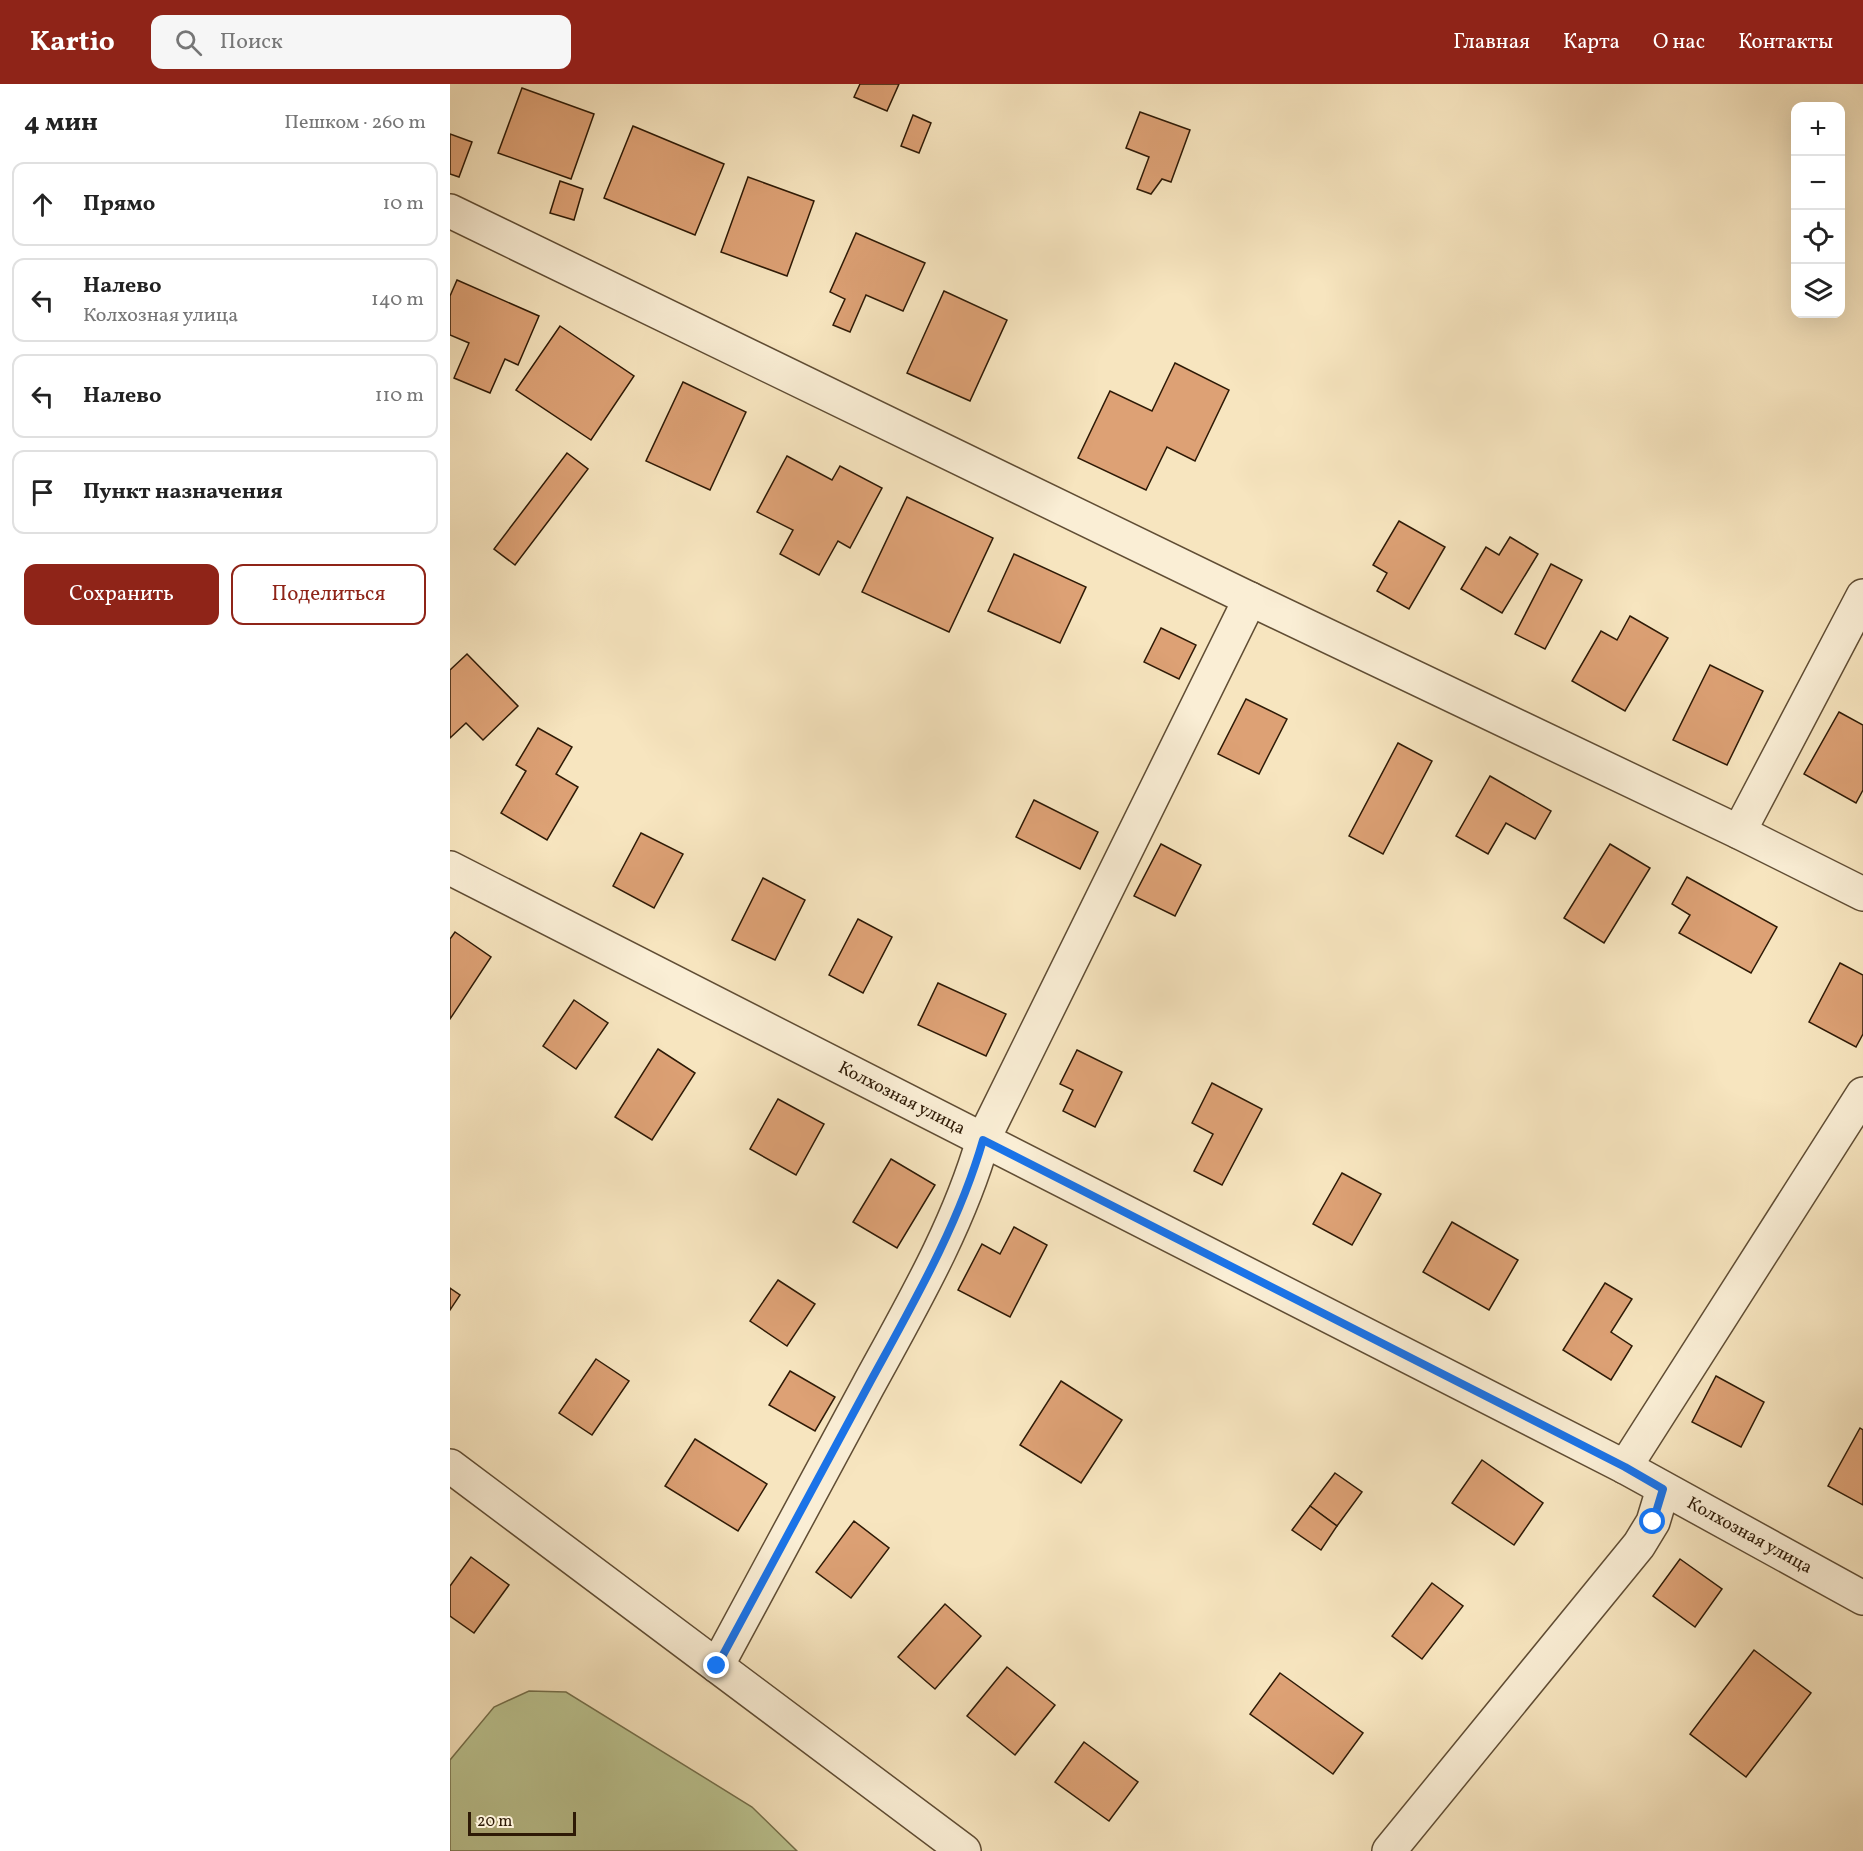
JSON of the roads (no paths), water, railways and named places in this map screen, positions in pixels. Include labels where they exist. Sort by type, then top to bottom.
[{"type":"street","points":[[450,211],[1250,599],[1739,832],[1863,894]]},
{"type":"street","points":[[1739,832],[1863,596]]},
{"type":"street","points":[[717,1666],[914,1302],[952,1227],[974,1173],[983,1140],[1250,599]]},
{"type":"street","name":"Колхозная улица","points":[[450,868],[1625,1467],[1863,1598]]},
{"type":"street","points":[[1625,1467],[1863,1094]]},
{"type":"street","points":[[450,1466],[964,1851]]},
{"type":"street","points":[[1389,1851],[1639,1545],[1653,1522],[1663,1489]]}]
